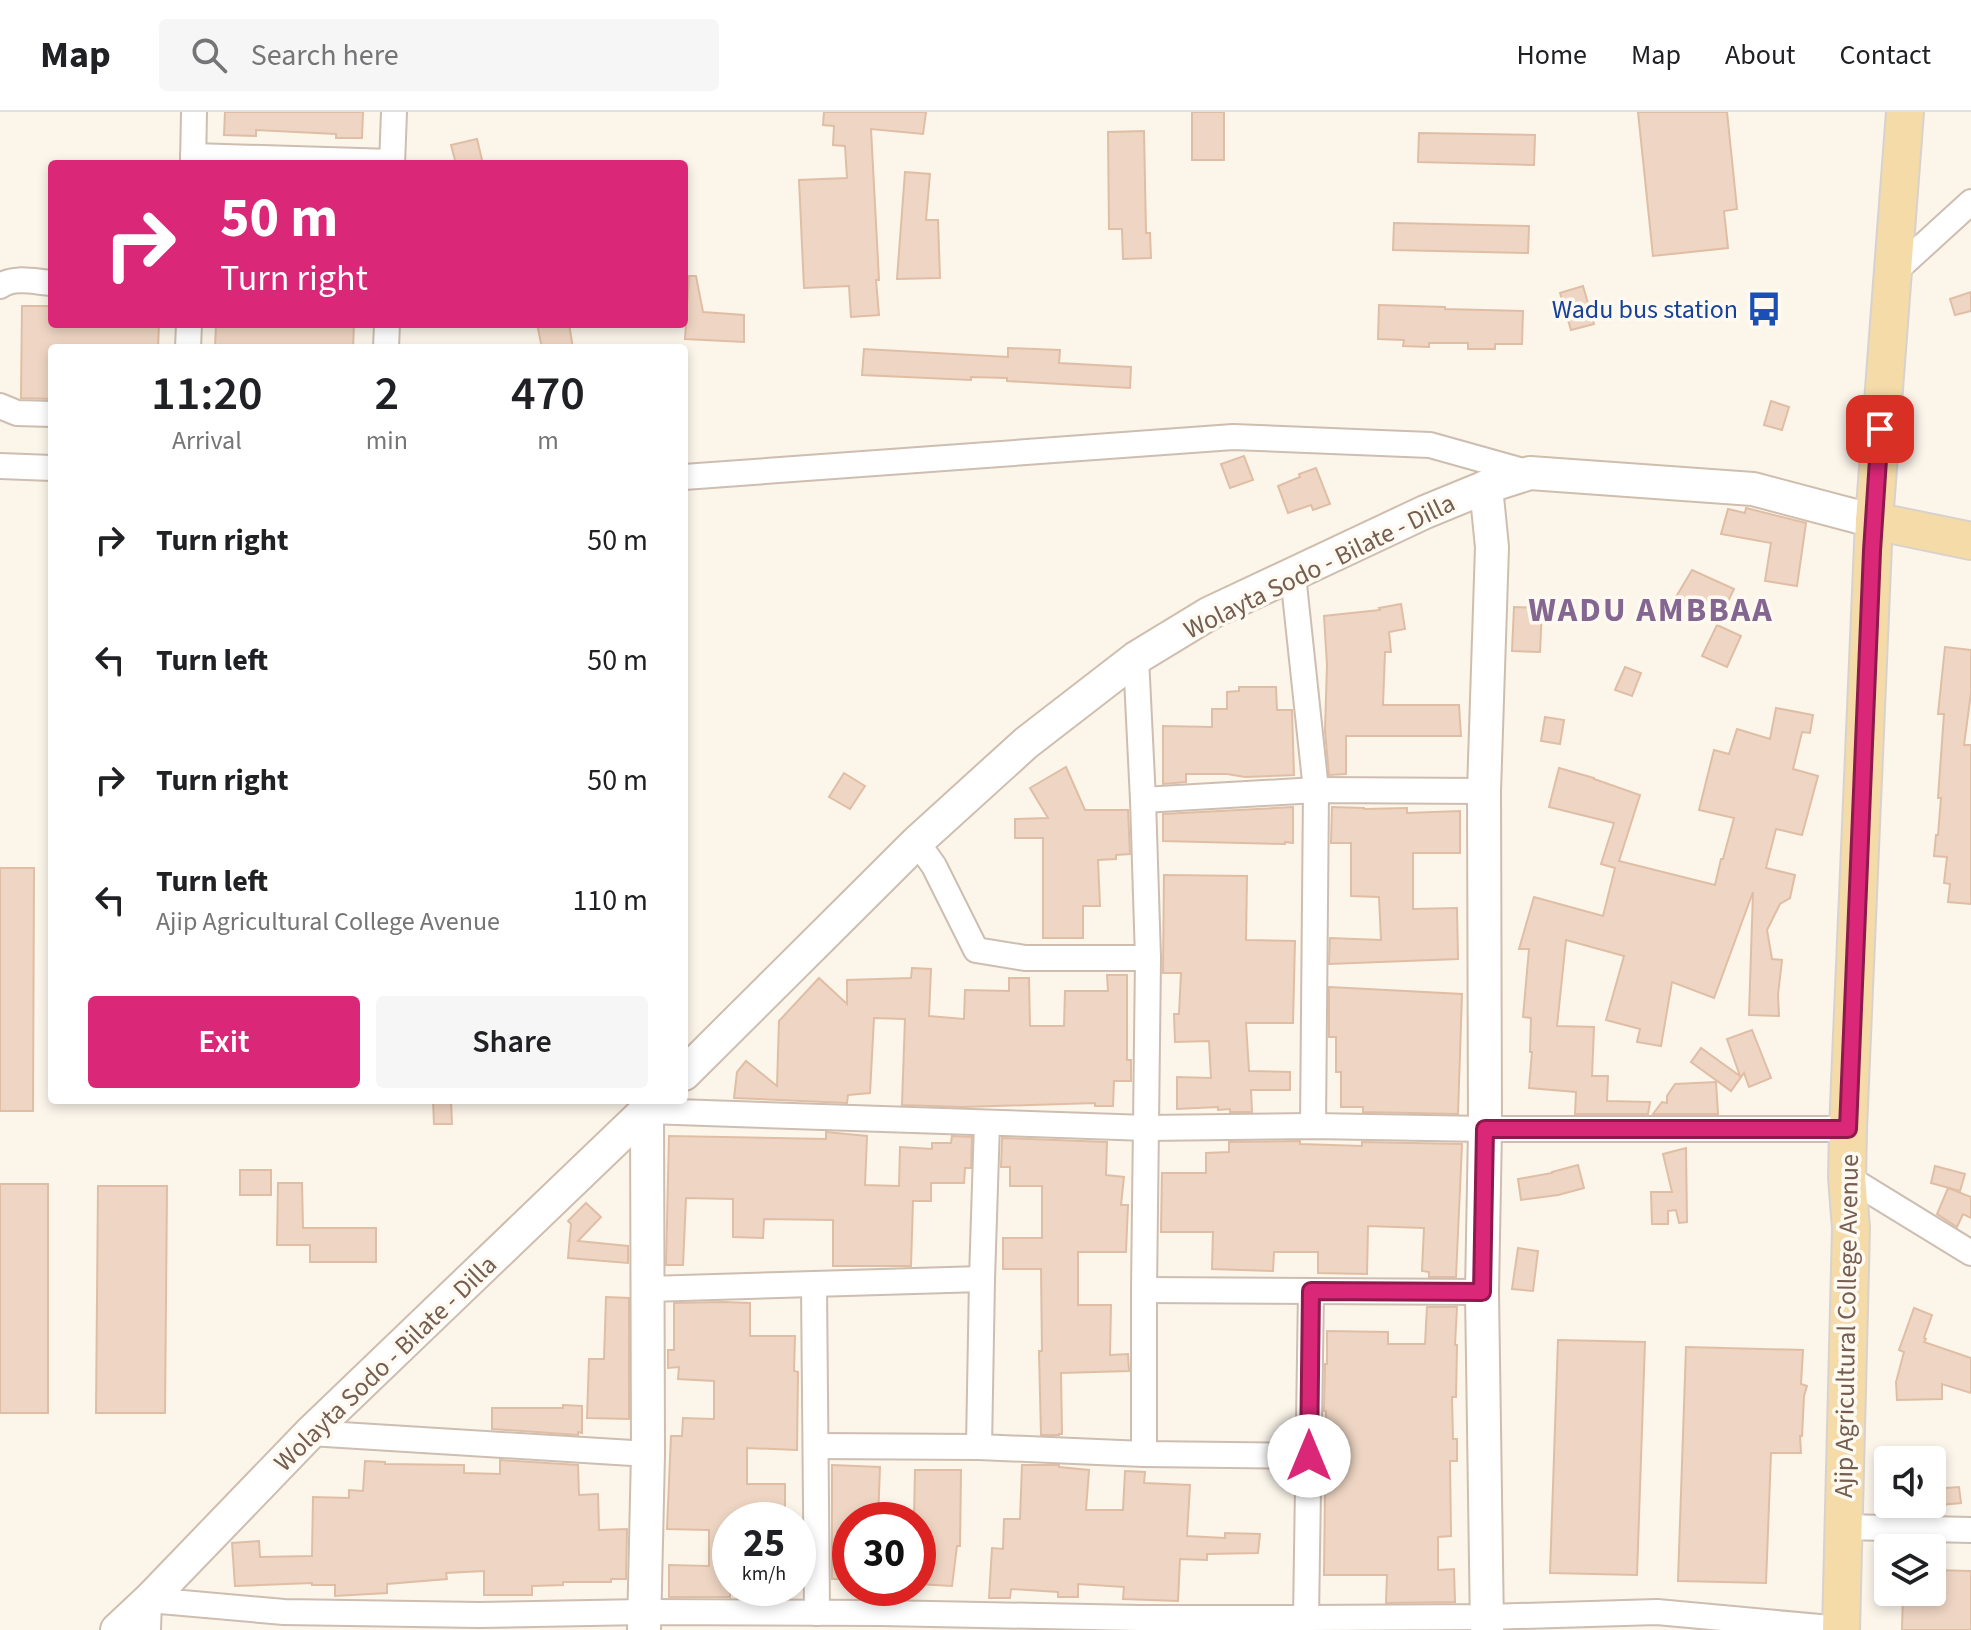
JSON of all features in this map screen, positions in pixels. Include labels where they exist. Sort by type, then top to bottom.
[{"type":"main road","name":"Ajip Agricultural College Avenue","points":[[1841,1630],[1851,1228],[1847,1177],[1848,1129],[1874,521],[1905,112]]},
{"type":"main road","name":"Wolayta Sodo - Bilate - Dilla","points":[[688,1070],[917,842],[1026,743],[1136,658],[1210,613],[1425,512],[1530,473],[1753,489],[1874,521]]},
{"type":"main road","points":[[1486,487],[1492,547],[1484,791],[1482,1292],[1487,1623]]},
{"type":"main road","points":[[1874,521],[1971,541]]},
{"type":"main road","name":"Wolayta Sodo - Bilate - Dilla","points":[[117,1630],[149,1615],[310,1433],[652,1105]]},
{"type":"main road","points":[[644,1621],[652,1105]]},
{"type":"street","points":[[193,160],[194,112]]},
{"type":"street","points":[[392,160],[394,112]]},
{"type":"street","points":[[1891,275],[1971,202]]},
{"type":"street","points":[[0,286],[14,280],[48,283]]},
{"type":"street","points":[[0,406],[17,413],[48,414]]},
{"type":"street","points":[[688,477],[1233,437],[1430,445],[1530,473]]},
{"type":"street","points":[[0,466],[48,468]]},
{"type":"street","points":[[1293,575],[1316,790],[1313,1126]]},
{"type":"street","points":[[1136,658],[1148,958],[1144,1454]]},
{"type":"street","points":[[1143,800],[1316,790],[1484,791]]},
{"type":"street","points":[[917,842],[934,866],[976,950],[1025,958],[1148,958]]},
{"type":"street","points":[[652,1105],[987,1123],[1147,1128],[1848,1129]]},
{"type":"street","points":[[979,1447],[987,1123]]},
{"type":"street","points":[[1847,1177],[1971,1253]]},
{"type":"street","points":[[649,1289],[982,1279]]},
{"type":"street","points":[[814,1285],[817,1613]]},
{"type":"street","points":[[1144,1290],[1482,1292]]},
{"type":"street","points":[[1306,1618],[1311,1291]]},
{"type":"street","points":[[310,1433],[648,1454]]},
{"type":"street","points":[[816,1446],[1309,1456]]},
{"type":"street","points":[[1844,1527],[1971,1530]]},
{"type":"street","points":[[149,1615],[284,1612],[479,1622],[644,1621],[817,1613],[987,1622],[1139,1624],[1306,1618],[1487,1623],[1657,1612],[1841,1630]]},
{"type":"building","points":[[225,112],[363,112],[362,138],[256,130],[256,136],[224,135]]},
{"type":"building","points":[[824,112],[926,112],[923,134],[871,129],[879,315],[851,317],[849,286],[804,288],[799,180],[847,178],[845,146],[833,145],[834,126],[823,125]]},
{"type":"building","points":[[1192,112],[1224,112],[1224,160],[1192,160]]},
{"type":"building","points":[[1638,112],[1727,112],[1737,209],[1724,211],[1728,248],[1653,256]]},
{"type":"building","points":[[1144,131],[1146,233],[1150,233],[1151,258],[1123,259],[1122,229],[1109,229],[1108,132]]},
{"type":"building","points":[[1419,133],[1535,135],[1534,165],[1418,162]]},
{"type":"building","points":[[477,139],[482,160],[455,160],[451,145]]},
{"type":"building","points":[[905,172],[930,174],[926,220],[938,220],[940,278],[897,279]]},
{"type":"building","points":[[1394,223],[1529,226],[1528,253],[1393,250]]},
{"type":"building","points":[[689,276],[696,276],[703,312],[744,315],[744,342],[685,339]]},
{"type":"building","points":[[1583,286],[1594,324],[1571,330],[1560,293]]},
{"type":"building","points":[[1971,292],[1971,311],[1955,315],[1950,299]]},
{"type":"building","points":[[1379,305],[1523,311],[1522,344],[1495,344],[1495,349],[1468,349],[1468,343],[1403,346],[1404,340],[1378,339]]},
{"type":"building","points":[[22,306],[48,306],[48,328],[159,328],[158,344],[48,344],[48,399],[21,398]]},
{"type":"building","points":[[216,328],[354,328],[353,344],[215,344]]},
{"type":"building","points":[[538,328],[570,328],[572,344],[541,344]]},
{"type":"building","points":[[1008,348],[1060,350],[1059,363],[1131,367],[1130,388],[1007,381],[1007,378],[971,377],[971,380],[862,375],[864,349],[1008,357]]},
{"type":"building","points":[[1771,401],[1789,407],[1782,430],[1764,425]]},
{"type":"building","points":[[1244,456],[1253,480],[1230,488],[1221,464]]},
{"type":"building","points":[[1316,468],[1330,504],[1313,510],[1311,505],[1288,513],[1278,486]]},
{"type":"building","points":[[1746,508],[1806,523],[1797,586],[1765,581],[1771,543],[1721,534],[1728,509],[1745,513]]},
{"type":"building","points":[[1692,570],[1734,589],[1718,622],[1676,597]]},
{"type":"building","points":[[1401,604],[1405,629],[1389,632],[1391,652],[1385,652],[1383,705],[1459,705],[1461,736],[1346,736],[1346,774],[1329,775],[1325,731],[1327,665],[1324,616],[1380,610]]},
{"type":"building","points":[[1514,607],[1542,608],[1540,652],[1512,651]]},
{"type":"building","points":[[1717,625],[1741,636],[1727,667],[1702,656]]},
{"type":"building","points":[[1945,647],[1971,650],[1971,693],[1964,745],[1971,745],[1971,904],[1948,902],[1950,884],[1944,883],[1947,857],[1934,856],[1941,798],[1938,798],[1944,714],[1938,714]]},
{"type":"building","points":[[1625,667],[1641,673],[1632,696],[1615,690]]},
{"type":"building","points":[[1239,687],[1276,687],[1277,710],[1292,710],[1294,775],[1245,777],[1186,774],[1186,782],[1163,784],[1163,726],[1212,727],[1212,709],[1227,709],[1227,692],[1239,691]]},
{"type":"building","points":[[1776,708],[1813,715],[1810,733],[1802,732],[1793,769],[1818,776],[1802,835],[1776,829],[1766,868],[1795,875],[1790,898],[1780,904],[1767,930],[1772,959],[1782,960],[1779,1016],[1749,1015],[1753,892],[1714,998],[1672,982],[1661,1046],[1637,1042],[1640,1029],[1606,1020],[1624,956],[1566,940],[1557,1026],[1594,1027],[1592,1076],[1608,1076],[1607,1101],[1650,1102],[1648,1114],[1575,1114],[1576,1092],[1529,1088],[1531,1018],[1523,1017],[1529,949],[1519,949],[1534,897],[1603,916],[1615,868],[1601,864],[1614,823],[1549,807],[1559,768],[1640,795],[1619,861],[1715,885],[1734,818],[1699,810],[1714,750],[1729,754],[1737,729],[1770,739]]},
{"type":"building","points":[[1545,717],[1564,720],[1560,744],[1541,741]]},
{"type":"building","points":[[1066,767],[1085,810],[1128,810],[1130,854],[1098,860],[1100,906],[1083,906],[1083,938],[1043,938],[1043,838],[1015,838],[1015,819],[1048,818],[1030,788]]},
{"type":"building","points":[[844,773],[865,786],[850,809],[829,797]]},
{"type":"building","points":[[1293,807],[1293,843],[1163,841],[1163,814]]},
{"type":"building","points":[[1332,807],[1407,808],[1407,813],[1460,811],[1460,853],[1413,853],[1413,909],[1457,908],[1458,959],[1329,964],[1330,938],[1381,940],[1379,897],[1351,896],[1351,843],[1331,843]]},
{"type":"building","points":[[0,868],[34,868],[33,1111],[0,1111]]},
{"type":"building","points":[[1164,875],[1247,876],[1246,940],[1295,941],[1293,1023],[1246,1023],[1249,1071],[1290,1072],[1290,1090],[1251,1090],[1252,1112],[1230,1112],[1230,1109],[1218,1110],[1218,1107],[1177,1109],[1177,1077],[1211,1078],[1209,1041],[1175,1042],[1174,1014],[1179,1014],[1181,973],[1163,973]]},
{"type":"building","points":[[912,968],[931,969],[929,1016],[964,1019],[965,990],[1009,991],[1009,978],[1029,978],[1030,1026],[1064,1026],[1065,991],[1108,991],[1107,975],[1127,975],[1127,1060],[1131,1060],[1131,1081],[1114,1081],[1113,1106],[1095,1106],[1095,1103],[962,1107],[902,1105],[905,1019],[874,1018],[870,1093],[848,1095],[847,1103],[734,1098],[737,1072],[746,1061],[777,1086],[779,1021],[819,978],[847,1004],[847,980],[911,978]]},
{"type":"building","points":[[1329,987],[1462,994],[1458,1114],[1363,1112],[1363,1107],[1341,1107],[1341,1072],[1336,1072],[1336,1037],[1329,1037]]},
{"type":"building","points":[[1752,1030],[1771,1078],[1749,1087],[1744,1073],[1731,1091],[1691,1062],[1701,1048],[1740,1076],[1727,1039]]},
{"type":"building","points":[[1716,1082],[1718,1114],[1653,1114],[1662,1102],[1667,1103],[1667,1096],[1675,1084]]},
{"type":"building","points":[[433,1104],[451,1104],[452,1124],[434,1124]]},
{"type":"building","points":[[826,1132],[867,1136],[865,1185],[899,1186],[900,1147],[932,1149],[932,1143],[951,1143],[952,1136],[972,1137],[971,1168],[965,1168],[964,1183],[931,1183],[931,1201],[913,1201],[911,1266],[833,1266],[833,1220],[764,1219],[763,1238],[733,1237],[733,1199],[686,1198],[683,1265],[666,1265],[669,1136],[826,1139]]},
{"type":"building","points":[[1002,1138],[1107,1142],[1106,1175],[1124,1177],[1121,1205],[1128,1205],[1126,1252],[1078,1252],[1078,1305],[1111,1305],[1110,1355],[1128,1354],[1129,1371],[1061,1373],[1062,1434],[1059,1435],[1041,1435],[1041,1269],[1003,1269],[1003,1238],[1042,1238],[1042,1186],[1010,1186],[1010,1167],[1001,1167]]},
{"type":"building","points":[[1300,1141],[1300,1144],[1362,1146],[1362,1142],[1462,1144],[1456,1277],[1429,1277],[1429,1272],[1422,1271],[1424,1228],[1368,1226],[1367,1274],[1318,1273],[1318,1252],[1274,1252],[1273,1271],[1212,1269],[1213,1232],[1161,1232],[1162,1173],[1206,1173],[1206,1153],[1229,1152],[1229,1142]]},
{"type":"building","points":[[1686,1148],[1687,1222],[1679,1223],[1676,1210],[1668,1211],[1668,1224],[1652,1224],[1651,1192],[1672,1192],[1663,1154]]},
{"type":"building","points":[[1578,1165],[1584,1188],[1521,1200],[1518,1179]]},
{"type":"building","points":[[1935,1166],[1965,1174],[1960,1191],[1931,1183]]},
{"type":"building","points":[[240,1170],[271,1170],[271,1195],[240,1195]]},
{"type":"building","points":[[278,1183],[302,1183],[303,1228],[376,1228],[376,1262],[310,1262],[310,1245],[277,1245]]},
{"type":"building","points":[[0,1184],[48,1184],[48,1413],[0,1413]]},
{"type":"building","points":[[98,1186],[167,1186],[165,1413],[96,1413]]},
{"type":"building","points":[[1948,1188],[1971,1197],[1971,1218],[1963,1214],[1957,1227],[1937,1214]]},
{"type":"building","points":[[586,1203],[601,1217],[578,1241],[628,1246],[628,1263],[568,1258],[571,1224],[568,1221]]},
{"type":"building","points":[[1518,1248],[1538,1251],[1533,1291],[1512,1289]]},
{"type":"building","points":[[606,1297],[629,1298],[629,1419],[587,1418],[589,1359],[604,1359]]},
{"type":"building","points":[[674,1303],[750,1303],[750,1336],[795,1336],[797,1450],[747,1448],[747,1484],[785,1484],[785,1502],[712,1502],[712,1597],[669,1597],[669,1565],[709,1566],[709,1530],[667,1529],[671,1436],[682,1436],[683,1418],[714,1419],[714,1381],[678,1379],[679,1367],[668,1368],[668,1350],[674,1350]]},
{"type":"building","points":[[1427,1307],[1457,1307],[1456,1397],[1452,1397],[1457,1461],[1450,1461],[1451,1536],[1438,1537],[1438,1570],[1454,1569],[1455,1602],[1386,1603],[1387,1575],[1324,1575],[1327,1331],[1388,1332],[1388,1344],[1425,1344]]},
{"type":"building","points":[[1914,1308],[1932,1315],[1924,1342],[1971,1358],[1971,1393],[1942,1384],[1942,1399],[1897,1400],[1896,1382],[1904,1352],[1899,1350]]},
{"type":"building","points":[[1558,1340],[1645,1342],[1637,1575],[1550,1573]]},
{"type":"building","points":[[1686,1347],[1803,1350],[1801,1384],[1807,1386],[1800,1436],[1801,1453],[1771,1453],[1766,1583],[1678,1581]]},
{"type":"building","points":[[563,1405],[582,1406],[582,1433],[492,1429],[492,1408],[563,1408]]},
{"type":"building","points":[[500,1460],[578,1465],[579,1495],[598,1494],[599,1530],[627,1529],[626,1579],[532,1586],[532,1595],[484,1595],[484,1571],[446,1573],[447,1579],[387,1584],[387,1593],[335,1596],[335,1585],[312,1583],[235,1586],[232,1543],[259,1541],[260,1557],[312,1556],[313,1497],[349,1498],[349,1490],[363,1491],[365,1461],[464,1465],[464,1473],[500,1474]]},
{"type":"building","points":[[832,1465],[880,1467],[879,1502],[832,1502]]},
{"type":"building","points":[[1022,1465],[1059,1465],[1089,1470],[1086,1510],[1123,1510],[1125,1471],[1145,1472],[1144,1483],[1190,1485],[1187,1536],[1225,1538],[1225,1533],[1260,1534],[1258,1553],[1207,1554],[1207,1560],[1180,1559],[1178,1601],[1123,1599],[1124,1587],[1078,1584],[1078,1597],[1058,1597],[1058,1592],[1011,1589],[1010,1598],[989,1598],[992,1548],[1003,1549],[1004,1519],[1020,1519]]},
{"type":"building","points":[[915,1470],[961,1470],[960,1546],[957,1546],[952,1586],[936,1585],[936,1502],[914,1502]]},
{"type":"building","points":[[1959,1487],[1961,1503],[1946,1504],[1946,1488]]},
{"type":"building","points":[[1946,1570],[1971,1571],[1971,1630],[1902,1630],[1903,1606],[1946,1606]]},
{"type":"place","name":"Wadu bus station","points":[[1764,309]]},
{"type":"district","name":"WADU AMBBAA","points":[[1651,609]]},
{"type":"route","points":[[1309,1456],[1311,1291],[1482,1292],[1485,1129],[1848,1129],[1861,790],[1880,429]]}]
